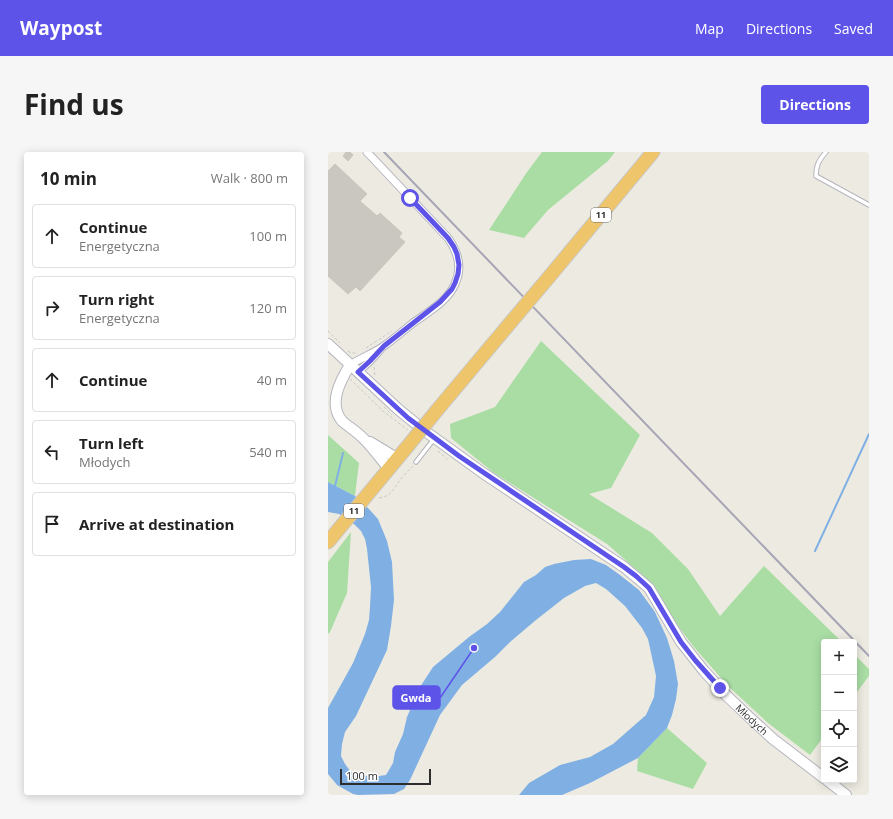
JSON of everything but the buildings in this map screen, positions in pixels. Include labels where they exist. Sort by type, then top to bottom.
[{"type":"highway","name":"11","points":[[328,542],[653,152]]},
{"type":"street","points":[[337,389],[358,372],[384,346],[449,294],[458,274],[459,265],[457,254],[448,238],[367,152]]},
{"type":"street","name":"Młodych","points":[[328,344],[408,418],[483,473],[624,567],[645,584],[655,597],[681,642],[704,671],[727,696],[766,733],[821,776]]},
{"type":"street","points":[[384,346],[350,365],[341,379],[335,395],[334,403],[337,415],[375,451],[393,464]]},
{"type":"street","points":[[831,783],[846,795]]},
{"type":"lane","points":[[826,152],[816,167],[816,176],[869,205]]},
{"type":"lane","points":[[416,462],[435,438]]},
{"type":"path","points":[[366,348],[394,329]]},
{"type":"path","points":[[328,331],[342,346]]},
{"type":"path","points":[[347,351],[351,353],[358,353]]},
{"type":"path","points":[[379,498],[393,492],[405,474],[416,462]]},
{"type":"green space","points":[[542,152],[615,152],[608,161],[548,210],[524,238],[489,230],[527,172]]},
{"type":"green space","points":[[541,341],[640,435],[611,488],[589,494],[652,533],[688,569],[720,616],[764,566],[839,639],[821,639],[821,740],[810,755],[768,723],[728,686],[693,646],[673,619],[654,585],[607,544],[494,473],[451,438],[450,424],[495,407]]},
{"type":"green space","points":[[328,435],[359,463],[355,496],[328,482]]},
{"type":"green space","points":[[351,532],[347,593],[328,634],[328,562]]},
{"type":"green space","points":[[857,657],[869,669],[869,676],[857,692]]},
{"type":"green space","points":[[667,728],[707,763],[693,789],[637,771],[638,758]]},
{"type":"water","points":[[328,482],[355,496],[378,519],[387,541],[392,562],[394,600],[387,650],[356,716],[345,732],[342,744],[341,756],[351,772],[356,772],[365,776],[386,775],[393,763],[395,752],[403,734],[407,717],[420,687],[433,667],[500,612],[524,582],[536,575],[545,567],[574,560],[591,559],[606,565],[639,590],[655,612],[667,638],[674,661],[678,684],[672,715],[667,728],[638,758],[590,783],[562,795],[519,795],[529,783],[560,765],[590,757],[613,744],[646,715],[654,697],[656,676],[648,639],[642,628],[625,606],[606,589],[596,583],[585,586],[564,598],[510,642],[462,685],[440,715],[410,780],[404,789],[394,794],[358,795],[353,794],[337,785],[328,774],[328,708],[353,663],[365,634],[369,620],[371,587],[365,539],[361,531],[355,525],[339,514],[328,512]]},
{"type":"waterway","points":[[815,551],[869,434]]},
{"type":"waterway","points":[[335,486],[343,453]]},
{"type":"railway","points":[[384,152],[869,656]]},
{"type":"place","name":"Gwda","points":[[474,648]]},
{"type":"route","points":[[410,198],[448,238],[454,247],[459,265],[458,274],[449,294],[384,346],[358,372],[408,418],[459,456],[636,576],[652,592],[681,642],[704,671],[720,688]]}]
